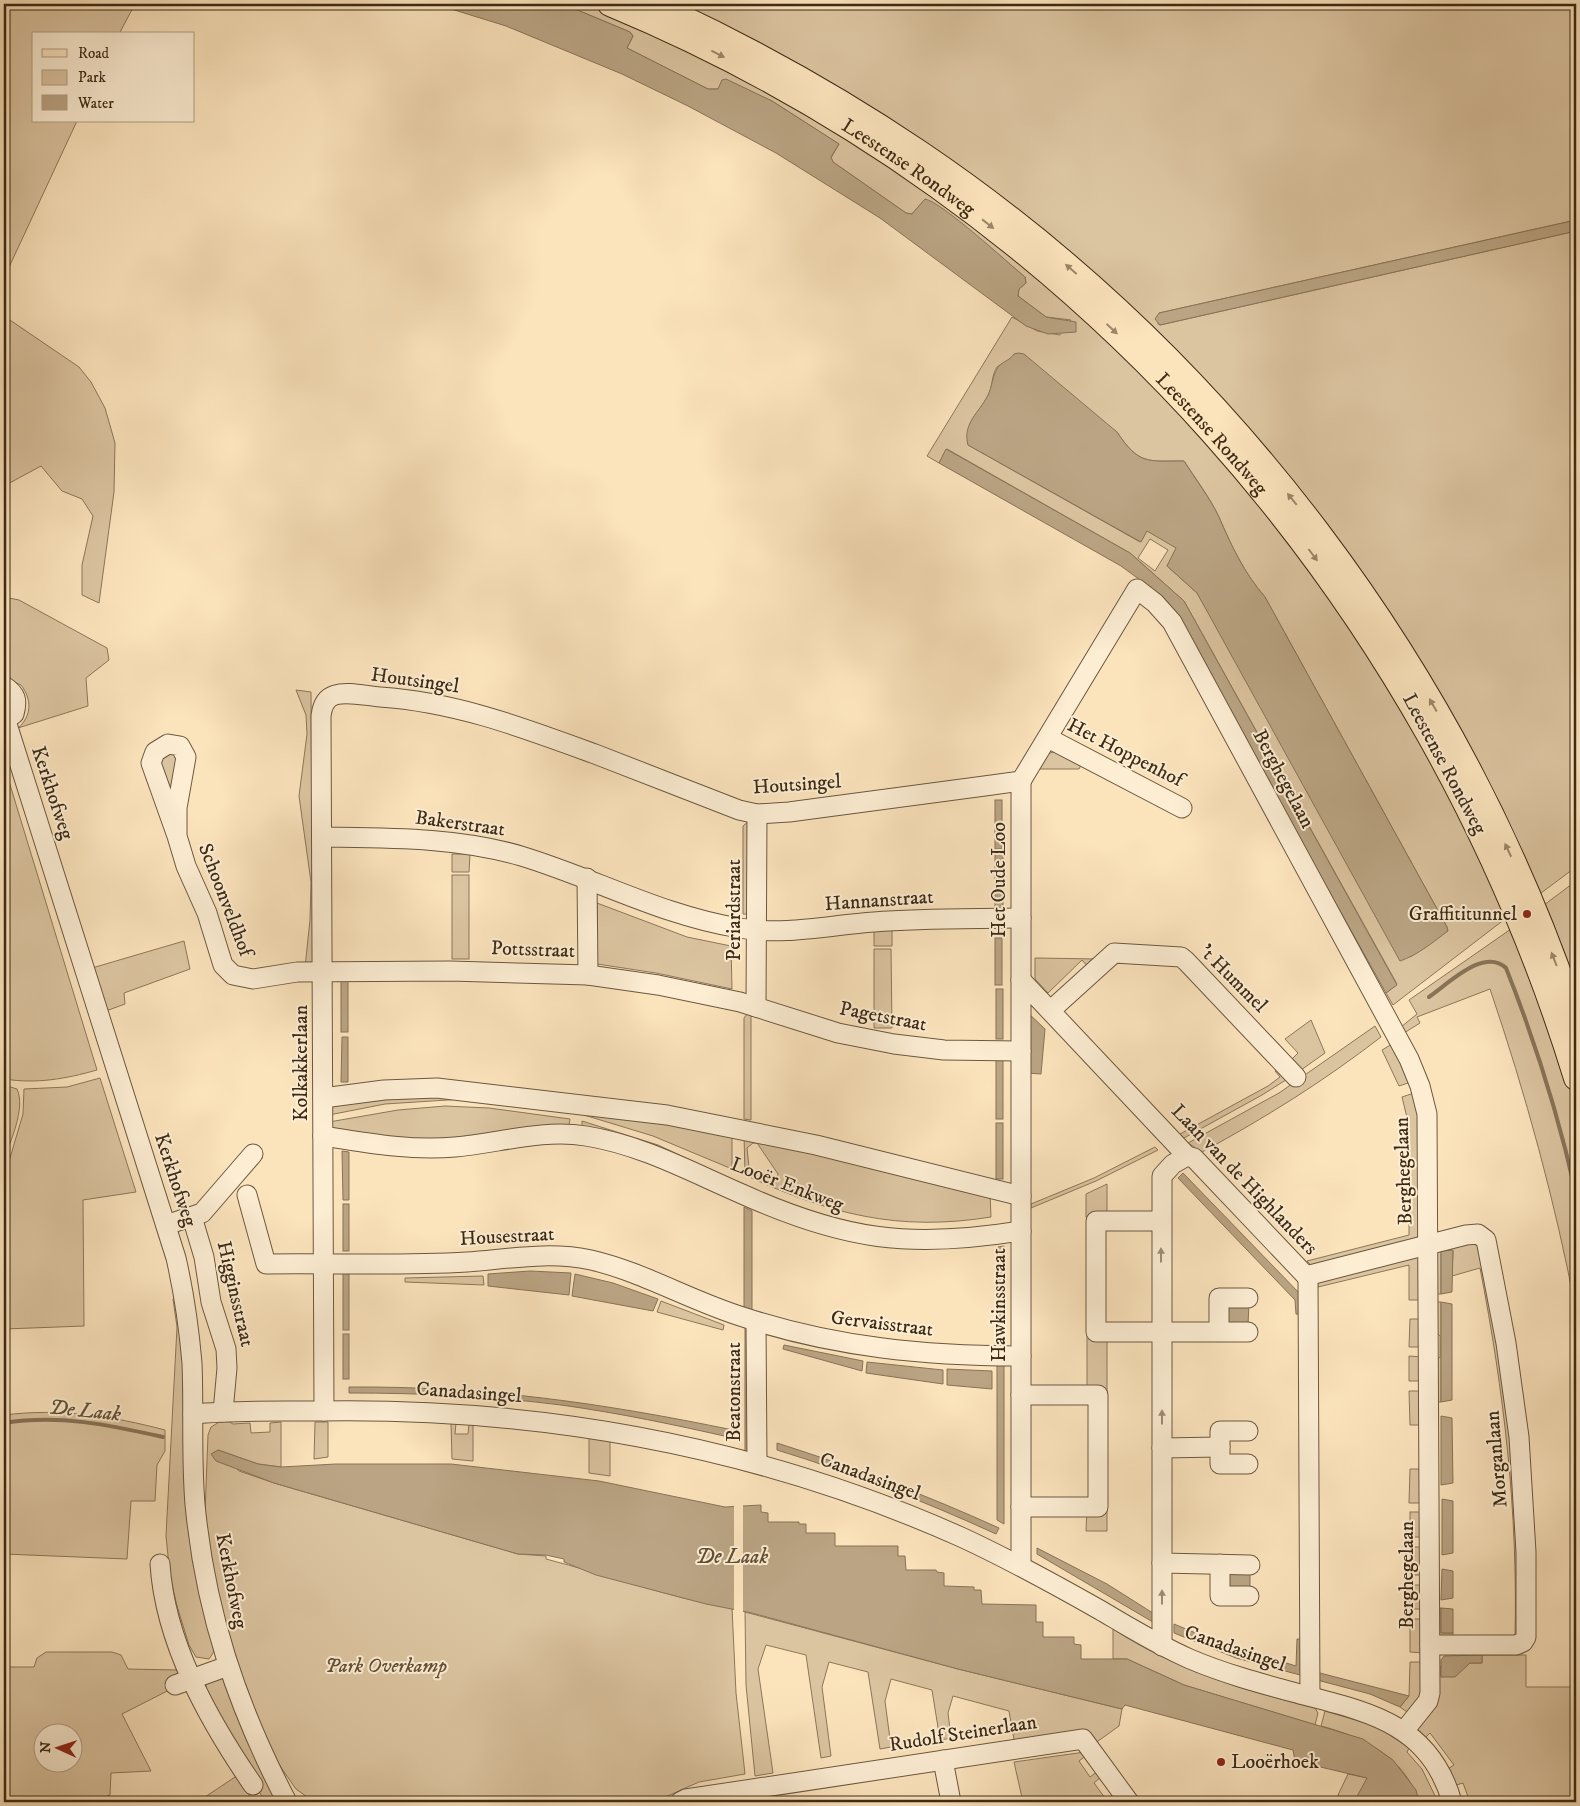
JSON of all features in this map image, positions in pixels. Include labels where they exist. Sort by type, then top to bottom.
[{"type":"main road","name":"Leestense Rondweg","points":[[610,4],[734,62],[803,99],[887,151],[952,196],[1036,262],[1084,303],[1149,365],[1253,478],[1314,556],[1353,611],[1390,667],[1442,756],[1487,845],[1521,898]]},
{"type":"main road","name":"Leestense Rondweg","points":[[654,4],[788,71],[921,153],[1046,248],[1111,305],[1168,360],[1230,425],[1310,522],[1367,600],[1419,682],[1457,747],[1502,837],[1521,898],[1576,1022]]},
{"type":"main road","name":"Leestense Rondweg","points":[[1531,923],[1549,994],[1576,1078]]},
{"type":"street","name":"Berghegelaan","points":[[1048,738],[1137,589],[1155,603],[1172,622],[1409,1059],[1420,1086],[1427,1114],[1430,1697],[1404,1731]]},
{"type":"street","points":[[4,686],[13,692],[17,703],[14,714],[5,721]]},
{"type":"street","name":"Houtsingel","points":[[321,716],[324,703],[328,699],[342,695],[400,698],[450,706],[512,723],[739,810],[757,814],[789,812],[1021,781]]},
{"type":"street","name":"Kolkakkerlaan","points":[[321,716],[324,1410]]},
{"type":"street","name":"Kerkhofweg","points":[[5,721],[176,1258],[186,1309],[192,1365],[194,1488],[198,1534],[215,1622],[228,1666],[260,1750],[287,1802]]},
{"type":"street","points":[[1021,781],[1048,738]]},
{"type":"street","name":"Het Hoppenhof","points":[[1048,738],[1182,808]]},
{"type":"street","name":"Het Oude Loo","points":[[1021,781],[1021,980]]},
{"type":"street","name":"Periardstraat","points":[[748,1005],[748,929],[757,814]]},
{"type":"street","name":"Schoonveldhof","points":[[177,836],[186,866],[207,913],[223,964],[229,973],[242,978],[258,978],[292,972],[323,972]]},
{"type":"street","name":"Bakerstraat","points":[[322,837],[408,839],[465,845],[519,856],[587,878],[677,913],[748,929]]},
{"type":"street","points":[[587,878],[588,975]]},
{"type":"street","name":"Hannanstraat","points":[[748,929],[792,930],[894,920],[1021,918]]},
{"type":"street","name":"'t Hummel","points":[[1051,1010],[1114,953],[1181,958],[1186,960],[1296,1077]]},
{"type":"street","name":"Pottsstraat","points":[[323,972],[521,972],[588,975],[658,985],[748,1005]]},
{"type":"street","points":[[1021,980],[1021,1214]]},
{"type":"street","name":"Laan van de Highlanders","points":[[1021,980],[1187,1156],[1194,1158],[1306,1276],[1309,1286],[1310,1696]]},
{"type":"street","name":"Pagetstraat","points":[[748,1005],[838,1033],[894,1044],[944,1050],[1021,1051]]},
{"type":"street","name":"Looër Enkweg","points":[[323,1098],[400,1088],[437,1088],[667,1115],[807,1143],[1021,1214]]},
{"type":"street","points":[[574,1134],[578,1104]]},
{"type":"street","name":"Looër Enkweg","points":[[323,1136],[424,1149],[455,1147],[538,1135],[574,1134],[635,1148],[784,1212],[842,1231],[881,1238],[925,1241],[979,1238],[1021,1214]]},
{"type":"street","points":[[166,1225],[192,1217],[208,1207],[254,1154]]},
{"type":"street","points":[[1162,1646],[1162,1176],[1173,1164],[1187,1156]]},
{"type":"street","name":"Housestraat","points":[[247,1195],[266,1264],[467,1262],[534,1255],[575,1258],[622,1269],[749,1319]]},
{"type":"street","name":"Hawkinsstraat","points":[[1021,1214],[1021,1566]]},
{"type":"street","name":"Higginsstraat","points":[[192,1217],[204,1257],[211,1302],[226,1349],[227,1368],[223,1412]]},
{"type":"street","points":[[1161,1221],[1096,1221],[1096,1332],[1248,1332]]},
{"type":"street","name":"Morganlaan","points":[[1429,1243],[1478,1234],[1484,1237],[1488,1248],[1508,1352],[1519,1437],[1527,1591],[1527,1631],[1523,1642],[1509,1646],[1430,1646]]},
{"type":"street","points":[[1306,1276],[1429,1243]]},
{"type":"street","points":[[1219,1331],[1220,1298],[1248,1298]]},
{"type":"street","name":"Gervaisstraat","points":[[749,1319],[811,1337],[867,1347],[945,1355],[1021,1356]]},
{"type":"street","name":"Beatonstraat","points":[[749,1319],[757,1463]]},
{"type":"street","points":[[1021,1395],[1098,1395],[1098,1507],[1021,1507]]},
{"type":"street","name":"Canadasingel","points":[[193,1414],[324,1410],[438,1412],[551,1422],[640,1436],[757,1463],[829,1485],[898,1511],[1021,1566],[1162,1646],[1219,1670],[1367,1712],[1404,1731],[1432,1761],[1452,1802]]},
{"type":"street","points":[[1248,1431],[1220,1431],[1220,1464],[1248,1464]]},
{"type":"street","points":[[1162,1448],[1220,1447]]},
{"type":"street","points":[[1162,1563],[1250,1564]]},
{"type":"street","points":[[160,1564],[168,1613],[193,1678],[222,1736],[253,1785]]},
{"type":"street","points":[[1220,1564],[1220,1596],[1249,1596]]},
{"type":"street","points":[[175,1685],[228,1666]]},
{"type":"street","name":"Rudolf Steinerlaan","points":[[680,1802],[686,1799],[774,1794],[943,1760],[1083,1739],[1129,1802]]},
{"type":"street","points":[[943,1760],[951,1802]]},
{"type":"green space","points":[[4,4],[135,4],[120,32],[32,32],[32,122],[77,122],[4,278]]},
{"type":"green space","points":[[563,4],[600,4],[794,99],[1053,282],[1277,514],[1448,776],[1505,919],[1393,1005],[1386,993],[1397,984],[1184,601],[1130,553],[947,449],[939,463],[927,456],[1012,317],[1037,331],[1060,335],[1071,320],[1046,317],[1018,296],[1019,289],[1026,283],[1025,277],[951,215],[925,199],[912,214],[906,213],[833,162],[831,158],[839,144],[772,101],[722,80],[719,89],[708,89],[627,48],[633,36],[630,32]],"holes":[[[1011,359],[1117,432],[1138,456],[1152,461],[1184,461],[1215,510],[1244,569],[1265,597],[1447,927],[1447,931],[1419,949],[1411,957],[1197,593],[1167,566],[1177,548],[1147,530],[1140,542],[968,445],[971,423],[988,396],[995,370],[998,366]],[[1150,539],[1168,550],[1155,571],[1138,558]]]},
{"type":"green space","points":[[664,4],[1572,4],[1576,26],[1576,220],[1159,313],[1158,324],[1576,231],[1576,867],[1541,893],[1532,890],[1201,387]]},
{"type":"green space","points":[[4,316],[79,367],[91,382],[105,408],[115,443],[114,492],[99,603],[82,595],[82,565],[93,516],[82,499],[62,491],[41,466],[4,486]]},
{"type":"green space","points":[[4,597],[19,600],[107,648],[109,660],[86,678],[88,706],[18,728],[26,718],[29,702],[21,685],[4,677]]},
{"type":"green space","points":[[296,690],[311,692],[313,965],[305,967],[310,920],[311,882],[299,796],[307,734],[306,715]]},
{"type":"green space","points":[[1057,751],[1083,761],[1079,769],[1036,769],[1047,754]]},
{"type":"green space","points":[[164,752],[178,755],[173,800],[158,761]]},
{"type":"green space","points":[[4,765],[97,1070],[51,1080],[4,1079]]},
{"type":"green space","points":[[749,821],[751,914],[743,914],[743,826]]},
{"type":"green space","points":[[452,854],[470,854],[469,872],[452,872]]},
{"type":"green space","points":[[452,875],[469,875],[469,959],[452,959]]},
{"type":"green space","points":[[1576,881],[1576,1008],[1544,905]]},
{"type":"green space","points":[[597,903],[687,937],[731,946],[732,989],[656,973],[597,964]]},
{"type":"green space","points":[[892,929],[892,946],[874,946],[874,930]]},
{"type":"green space","points":[[1511,929],[1557,1032],[1576,1093],[1576,1311],[1559,1229],[1539,1148],[1490,989],[1417,1017],[1420,1023],[1404,1033],[1401,1027],[1417,1014],[1409,1000]]},
{"type":"green space","points":[[184,941],[190,969],[124,993],[125,1004],[106,1011],[92,968]]},
{"type":"green space","points":[[874,949],[891,949],[892,1028],[874,1028]]},
{"type":"green space","points":[[1035,958],[1097,959],[1088,967],[1082,960],[1048,993],[1035,979]]},
{"type":"green space","points":[[747,1014],[751,1015],[751,1120],[744,1119],[744,1018]]},
{"type":"green space","points":[[1311,1020],[1325,1053],[1301,1070],[1292,1059],[1298,1053],[1285,1039]]},
{"type":"green space","points":[[1375,1026],[1381,1037],[1338,1069],[1294,1098],[1202,1152],[1188,1143],[1279,1093]]},
{"type":"green space","points":[[1392,1044],[1411,1082],[1399,1086],[1382,1050]]},
{"type":"green space","points":[[1279,1068],[1289,1078],[1184,1138],[1180,1134],[1268,1086],[1280,1077],[1275,1071]]},
{"type":"green space","points":[[100,1078],[136,1192],[83,1200],[84,1326],[5,1329],[4,1341],[4,1178],[23,1114],[24,1089],[67,1087]]},
{"type":"green space","points":[[4,1085],[17,1089],[20,1106],[4,1161]]},
{"type":"green space","points":[[395,1093],[463,1099],[385,1104],[329,1115],[331,1106]]},
{"type":"green space","points":[[1414,1093],[1419,1112],[1420,1242],[1314,1269],[1307,1261],[1409,1235],[1409,1126],[1402,1097]]},
{"type":"green space","points":[[445,1106],[489,1108],[570,1119],[569,1125],[437,1144],[335,1134],[329,1122],[398,1110]]},
{"type":"green space","points":[[587,1112],[732,1131],[732,1169],[653,1136],[584,1115]]},
{"type":"green space","points":[[582,1121],[658,1145],[735,1181],[582,1128]]},
{"type":"green space","points":[[744,1134],[990,1193],[991,1217],[957,1221],[894,1221],[835,1209],[776,1189],[745,1175]],"holes":[[[753,1143],[757,1143],[778,1174],[776,1181],[757,1175],[749,1167],[747,1148]]]},
{"type":"green space","points":[[1155,1147],[1158,1150],[1096,1181],[1031,1208],[1031,1204],[1094,1178]]},
{"type":"green space","points":[[1107,1184],[1107,1218],[1086,1217],[1086,1194]]},
{"type":"green space","points":[[1473,1239],[1481,1243],[1484,1252],[1498,1327],[1496,1336],[1499,1356],[1503,1359],[1514,1438],[1510,1443],[1512,1465],[1517,1469],[1520,1520],[1516,1529],[1518,1559],[1523,1572],[1519,1597],[1522,1601],[1522,1633],[1514,1640],[1444,1640],[1438,1637],[1437,1608],[1441,1608],[1441,1633],[1453,1633],[1453,1637],[1515,1637],[1514,1544],[1508,1452],[1489,1314],[1480,1268],[1452,1276],[1453,1251],[1441,1251],[1441,1294],[1436,1294],[1437,1249],[1441,1246]]},
{"type":"green space","points":[[1419,1253],[1422,1300],[1409,1300],[1409,1265],[1318,1287],[1317,1278]]},
{"type":"green space","points":[[483,1276],[484,1285],[405,1282],[405,1278]]},
{"type":"green space","points":[[173,1299],[178,1299],[182,1341],[185,1484],[215,1650],[209,1659],[196,1657],[189,1645],[170,1576],[166,1536],[177,1327]]},
{"type":"green space","points":[[661,1301],[724,1325],[723,1330],[657,1312]]},
{"type":"green space","points":[[1436,1302],[1441,1302],[1441,1402],[1436,1402],[1436,1361],[1440,1357],[1440,1336],[1436,1332]]},
{"type":"green space","points":[[1410,1319],[1423,1319],[1423,1347],[1409,1347]]},
{"type":"green space","points":[[1087,1336],[1107,1336],[1107,1391],[1087,1392]]},
{"type":"green space","points":[[1409,1356],[1423,1357],[1423,1381],[1409,1381]]},
{"type":"green space","points":[[1409,1391],[1423,1391],[1423,1425],[1410,1425]]},
{"type":"green space","points":[[45,1412],[66,1413],[106,1417],[165,1430],[165,1451],[157,1465],[155,1501],[131,1501],[127,1559],[4,1554],[4,1415]]},
{"type":"green space","name":"Park Overkamp","points":[[221,1421],[228,1421],[233,1424],[250,1423],[251,1433],[270,1432],[270,1423],[281,1422],[281,1467],[258,1464],[218,1450],[239,1471],[274,1483],[518,1554],[546,1556],[546,1559],[661,1592],[732,1608],[736,1693],[745,1774],[699,1782],[654,1802],[314,1802],[296,1789],[280,1766],[270,1748],[235,1666],[209,1559],[205,1513],[208,1435],[211,1427]]},
{"type":"green space","points":[[315,1422],[328,1422],[328,1457],[314,1459]]},
{"type":"green space","points":[[451,1423],[456,1423],[455,1434],[468,1434],[469,1424],[473,1424],[473,1461],[452,1459]]},
{"type":"green space","points":[[589,1438],[610,1441],[610,1476],[589,1473]]},
{"type":"green space","points":[[1410,1469],[1423,1469],[1423,1503],[1409,1503]]},
{"type":"green space","points":[[1087,1509],[1107,1510],[1107,1531],[1086,1531]]},
{"type":"green space","points":[[1410,1512],[1424,1512],[1424,1537],[1410,1537]]},
{"type":"green space","points":[[1410,1547],[1424,1547],[1423,1575],[1409,1575]]},
{"type":"green space","points":[[1410,1585],[1423,1585],[1423,1609],[1410,1609]]},
{"type":"green space","points":[[745,1612],[958,1669],[1122,1709],[1119,1726],[1094,1744],[1015,1745],[1009,1711],[953,1696],[948,1713],[951,1738],[940,1740],[932,1690],[891,1679],[885,1701],[891,1747],[880,1749],[868,1672],[829,1662],[822,1687],[831,1756],[821,1758],[806,1655],[766,1645],[758,1669],[773,1773],[755,1776],[746,1685]]},
{"type":"green space","points":[[1410,1619],[1424,1619],[1424,1653],[1410,1652]]},
{"type":"green space","points":[[1113,1629],[1185,1667],[1236,1686],[1315,1708],[1318,1713],[1315,1725],[1184,1685],[1127,1659],[1113,1659]]},
{"type":"green space","points":[[46,1652],[112,1652],[121,1655],[128,1669],[178,1670],[183,1683],[122,1714],[151,1771],[111,1773],[110,1795],[92,1802],[4,1802],[4,1667],[34,1667],[37,1658]]},
{"type":"green space","points":[[1482,1655],[1526,1655],[1526,1687],[1576,1687],[1576,1802],[1470,1802],[1463,1783],[1453,1786],[1446,1770],[1454,1765],[1430,1733],[1423,1740],[1417,1733],[1417,1727],[1437,1666],[1441,1666],[1441,1677],[1470,1663],[1482,1663]]},
{"type":"green space","points":[[1410,1662],[1424,1662],[1424,1691],[1410,1714],[1400,1707],[1409,1696]]},
{"type":"green space","points":[[224,1677],[237,1716],[276,1802],[265,1802],[204,1693],[207,1683]]},
{"type":"green space","points":[[1325,1711],[1376,1726],[1409,1748],[1407,1752],[1422,1769],[1438,1802],[1419,1802],[1404,1773],[1380,1751],[1352,1736],[1321,1726]]},
{"type":"green space","points":[[1085,1752],[1087,1755],[1079,1761],[1090,1777],[1098,1771],[1102,1776],[1094,1783],[1108,1802],[1023,1802],[1014,1762]]},
{"type":"green space","points":[[1348,1774],[1368,1778],[1354,1802],[1341,1802],[1338,1795]]},
{"type":"green space","points":[[238,1775],[253,1802],[145,1802],[145,1798],[205,1797]]},
{"type":"water","points":[[435,4],[563,4],[630,32],[633,36],[627,48],[708,89],[718,89],[722,80],[726,79],[772,101],[839,144],[831,157],[833,162],[906,213],[912,214],[925,199],[945,210],[1025,277],[1026,283],[1019,289],[1018,296],[1046,317],[1076,322],[1076,332],[1048,334],[1026,326],[880,218],[776,153],[688,106],[622,74],[506,26]]},
{"type":"water","points":[[1576,220],[1576,231],[1160,325],[1155,319],[1159,313]]},
{"type":"water","points":[[1014,354],[1024,354],[1117,432],[1138,456],[1152,461],[1184,461],[1215,510],[1244,569],[1265,597],[1447,927],[1448,931],[1425,948],[1400,961],[1197,593],[1167,566],[1176,548],[1147,531],[1141,542],[968,445],[967,430],[988,395],[997,369]]},
{"type":"water","points":[[946,449],[1130,553],[1184,601],[1397,985],[1386,993],[1170,607],[1151,588],[1121,566],[939,463]]},
{"type":"water","points":[[995,800],[1002,800],[1002,849],[995,849]]},
{"type":"water","points":[[995,853],[1003,853],[1003,909],[995,909]]},
{"type":"water","points":[[995,938],[1002,938],[1002,985],[995,985]]},
{"type":"water","points":[[341,980],[348,980],[348,1032],[341,1032]]},
{"type":"water","points":[[996,989],[1003,989],[1003,1039],[996,1039]]},
{"type":"water","points":[[1026,1011],[1045,1029],[1041,1074],[1026,1073]]},
{"type":"water","points":[[342,1037],[348,1037],[348,1082],[341,1082]]},
{"type":"water","points":[[996,1060],[1003,1060],[1003,1119],[996,1119]]},
{"type":"water","points":[[996,1123],[1003,1123],[1003,1179],[996,1179]]},
{"type":"water","points":[[342,1151],[349,1152],[349,1200],[343,1200]]},
{"type":"water","points":[[1183,1173],[1303,1297],[1303,1315],[1296,1314],[1295,1300],[1178,1178]]},
{"type":"water","points":[[343,1204],[349,1204],[349,1251],[343,1251]]},
{"type":"water","points":[[744,1207],[752,1211],[752,1310],[744,1308]]},
{"type":"water","points":[[1004,1246],[1004,1345],[997,1345],[998,1247]]},
{"type":"water","points":[[1453,1250],[1452,1292],[1441,1294],[1441,1251]]},
{"type":"water","points":[[530,1271],[571,1273],[569,1295],[488,1286],[488,1274]]},
{"type":"water","points":[[343,1272],[349,1272],[349,1330],[343,1330]]},
{"type":"water","points":[[575,1274],[613,1283],[658,1299],[653,1311],[572,1296]]},
{"type":"water","points":[[1441,1302],[1452,1304],[1452,1400],[1441,1402]]},
{"type":"water","points":[[1227,1303],[1249,1303],[1248,1325],[1227,1325]]},
{"type":"water","points":[[745,1324],[750,1328],[748,1452],[745,1453]]},
{"type":"water","points":[[343,1334],[349,1334],[349,1379],[343,1379]]},
{"type":"water","points":[[784,1345],[863,1361],[862,1371],[783,1349]]},
{"type":"water","points":[[867,1362],[943,1370],[943,1384],[866,1373]]},
{"type":"water","points":[[997,1365],[1004,1365],[1004,1524],[997,1520]]},
{"type":"water","points":[[947,1369],[992,1371],[992,1389],[947,1385]]},
{"type":"water","points":[[349,1387],[399,1387],[495,1393],[590,1404],[733,1430],[733,1438],[561,1405],[455,1396],[349,1393]]},
{"type":"water","points":[[1441,1416],[1452,1418],[1453,1483],[1441,1485]]},
{"type":"water","points":[[777,1443],[889,1482],[999,1528],[996,1534],[888,1488],[777,1450]]},
{"type":"water","name":"De Laak","points":[[218,1450],[258,1464],[281,1467],[336,1464],[451,1464],[599,1481],[725,1507],[761,1505],[761,1512],[768,1513],[768,1522],[799,1522],[799,1524],[806,1524],[806,1533],[835,1533],[835,1546],[898,1546],[898,1556],[905,1556],[906,1570],[936,1570],[937,1572],[944,1573],[944,1586],[974,1587],[974,1590],[981,1590],[982,1604],[1036,1605],[1036,1622],[1043,1622],[1043,1637],[1074,1637],[1074,1644],[1081,1645],[1081,1659],[1127,1659],[1184,1685],[1363,1739],[1393,1760],[1416,1790],[1419,1802],[1354,1802],[1367,1778],[1295,1761],[1293,1750],[1125,1705],[1122,1709],[958,1669],[752,1613],[706,1604],[596,1575],[564,1562],[564,1559],[546,1555],[518,1554],[274,1483],[216,1461],[211,1454]]},
{"type":"water","points":[[1442,1499],[1453,1501],[1453,1553],[1442,1555]]},
{"type":"water","points":[[1037,1548],[1107,1584],[1156,1615],[1158,1625],[1037,1554]]},
{"type":"water","points":[[1228,1569],[1250,1569],[1250,1592],[1228,1591]]},
{"type":"water","points":[[1442,1569],[1453,1571],[1453,1598],[1441,1600]]},
{"type":"water","points":[[1441,1608],[1453,1609],[1453,1633],[1441,1633]]},
{"type":"water","points":[[1174,1624],[1215,1641],[1296,1666],[1297,1639],[1305,1639],[1304,1676],[1236,1658],[1174,1633]]},
{"type":"water","points":[[1482,1655],[1482,1663],[1470,1663],[1455,1677],[1441,1677],[1441,1660],[1444,1656]]},
{"type":"water","points":[[1316,1672],[1409,1696],[1400,1707],[1370,1694],[1317,1680]]},
{"type":"pier","points":[[743,1502],[743,1614],[734,1611],[734,1503]]},
{"type":"waterway","points":[[1429,997],[1466,970],[1477,965],[1487,962],[1497,963],[1506,968],[1546,1080],[1576,1194]]},
{"type":"waterway","name":"De Laak","points":[[4,1423],[64,1420],[123,1428],[163,1437]]},
{"type":"place","name":"Graffititunnel","points":[[1527,914]]},
{"type":"place","name":"Looërhoek","points":[[1221,1762]]}]
